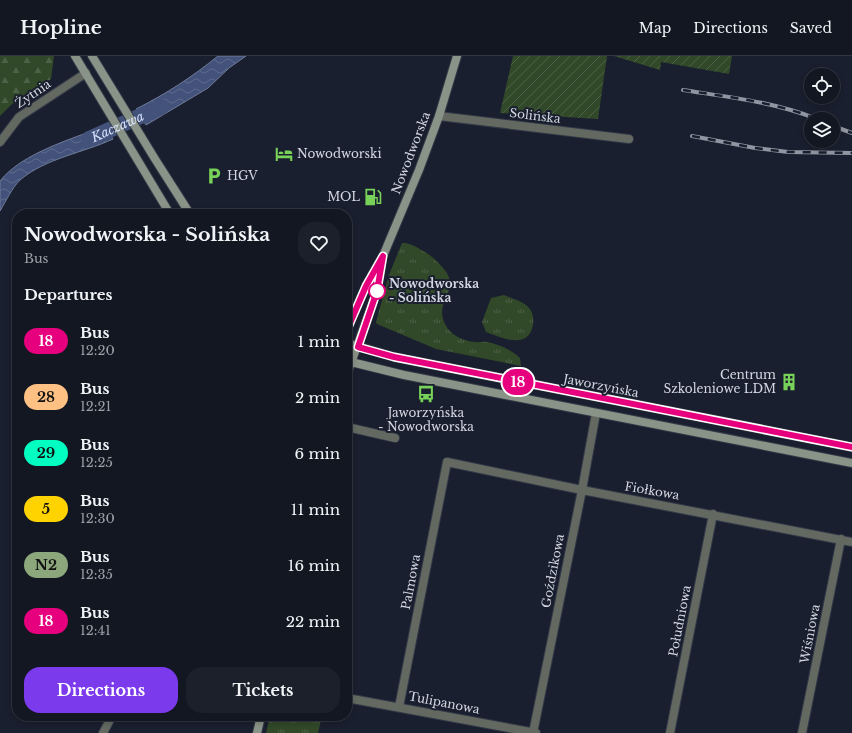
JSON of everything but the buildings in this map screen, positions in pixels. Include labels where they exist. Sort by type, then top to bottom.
[{"type":"main road","points":[[75,56],[167,209]]},
{"type":"main road","points":[[92,56],[187,209]]},
{"type":"main road","name":"Nowodworska","points":[[352,318],[366,286],[383,256],[419,170],[457,56]]},
{"type":"main road","name":"Nowodworska","points":[[352,357],[358,347],[377,291],[383,256]]},
{"type":"main road","name":"Jaworzyńska","points":[[352,345],[394,357],[852,447]]},
{"type":"main road","points":[[352,363],[404,376],[852,463]]},
{"type":"main road","points":[[257,733],[260,721]]},
{"type":"street","name":"Żytnia","points":[[0,142],[19,117],[86,73]]},
{"type":"street","name":"Solińska","points":[[438,116],[629,139]]},
{"type":"street","name":"Goździkowa","points":[[533,733],[596,413]]},
{"type":"street","points":[[352,428],[395,438]]},
{"type":"street","name":"Fiołkowa","points":[[447,462],[582,490],[713,514],[852,542]]},
{"type":"street","name":"Palmowa","points":[[399,707],[447,462]]},
{"type":"street","name":"Południowa","points":[[670,733],[713,514]]},
{"type":"street","name":"Wiśniowa","points":[[802,733],[841,540]]},
{"type":"street","name":"Tulipanowa","points":[[352,699],[536,733]]},
{"type":"street","points":[[103,733],[109,721]]},
{"type":"green space","points":[[0,56],[54,56],[51,79],[12,104],[0,116]]},
{"type":"green space","points":[[513,56],[607,56],[598,119],[500,113]]},
{"type":"green space","points":[[614,56],[732,56],[729,74],[661,62],[660,70]]},
{"type":"green space","points":[[402,243],[408,243],[430,255],[441,265],[448,276],[450,283],[449,289],[442,308],[442,316],[447,328],[457,337],[476,342],[496,344],[513,352],[520,358],[521,366],[436,349],[377,324],[376,322],[389,275]]},
{"type":"green space","points":[[504,295],[518,300],[530,310],[533,318],[533,325],[526,338],[520,340],[506,339],[486,332],[482,322],[491,298]]},
{"type":"green space","points":[[269,721],[321,721],[318,733],[266,733]]},
{"type":"water","points":[[218,56],[246,56],[229,68],[208,88],[146,125],[136,109],[178,85]]},
{"type":"water","points":[[105,126],[113,139],[53,161],[30,172],[17,183],[0,211],[0,181],[9,171],[21,162],[48,148]]},
{"type":"waterway","name":"Kaczawa","points":[[89,139],[161,107]]},
{"type":"railway","points":[[683,90],[768,104],[804,114]]},
{"type":"railway","points":[[840,129],[852,133]]},
{"type":"railway","points":[[692,136],[755,148],[788,152],[852,153]]},
{"type":"bus line","name":"18","points":[[352,316],[366,286],[383,256],[377,291],[358,347],[386,356],[852,447]]},
{"type":"place","name":"Nowodworski","points":[[284,154]]},
{"type":"place","name":"HGV","points":[[214,176]]},
{"type":"place","name":"MOL","points":[[373,197]]},
{"type":"place","name":"Nowodworska - Solińska","points":[[377,291]]},
{"type":"place","name":"Centrum Szkoleniowe LDM","points":[[789,382]]},
{"type":"place","name":"Jaworzyńska - Nowodworska","points":[[426,394]]}]
